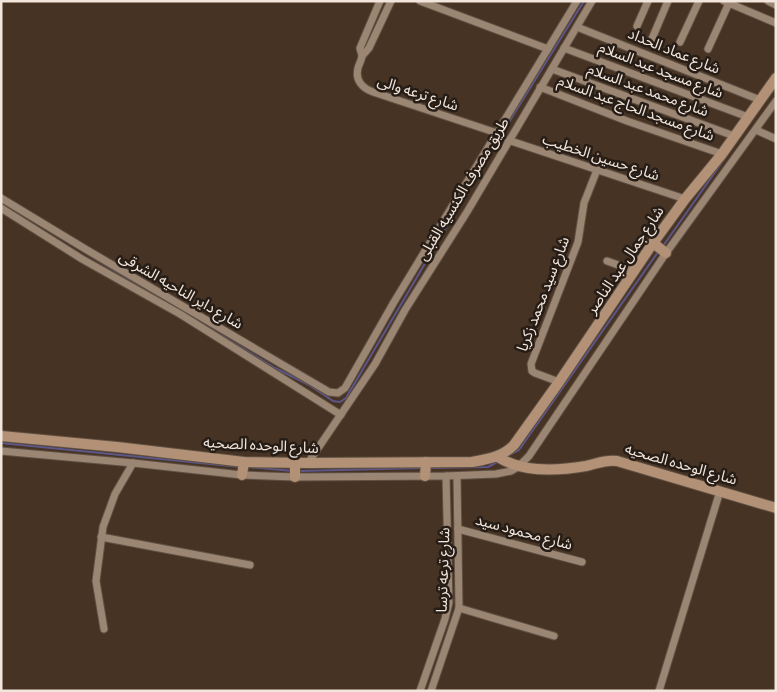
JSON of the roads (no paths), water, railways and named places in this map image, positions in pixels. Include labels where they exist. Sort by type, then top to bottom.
[{"type":"street","name":"شارع ترعه والى","points":[[362,56],[360,52],[361,44],[380,1]]},
{"type":"street","name":"شارع ترعه والى","points":[[391,1],[369,48],[362,56],[357,70],[360,85],[366,90],[497,133]]},
{"type":"street","points":[[420,1],[548,49]]},
{"type":"street","name":"طريق مصرف الكنسيه القبلى","points":[[347,384],[394,302],[577,1]]},
{"type":"street","name":"طريق مصرف الكنسيه القبلى","points":[[308,463],[375,364],[405,310],[467,212],[592,1]]},
{"type":"street","points":[[638,26],[648,1]]},
{"type":"street","points":[[651,41],[668,1]]},
{"type":"street","points":[[680,42],[699,1]]},
{"type":"street","points":[[768,1],[776,5]]},
{"type":"street","points":[[708,49],[726,2],[776,23]]},
{"type":"street","name":"شارع عماد الحداد","points":[[562,25],[760,100]]},
{"type":"street","name":"شارع مسجد عبد السلام","points":[[564,48],[748,117]]},
{"type":"street","name":"شارع محمد عبد السلام","points":[[552,69],[734,136]]},
{"type":"street","name":"شارع جمال عبد الناصر","points":[[514,465],[529,456],[659,248],[685,199],[722,154],[776,78]]},
{"type":"street","name":"شارع مسجد الحاج عبد السلام","points":[[540,88],[722,154]]},
{"type":"street","name":"شارع جمال عبد الناصر","points":[[499,458],[514,445],[635,271],[659,248],[756,130],[776,101]]},
{"type":"street","points":[[756,130],[776,139]]},
{"type":"street","name":"شارع حسين الخطيب","points":[[508,140],[685,199]]},
{"type":"street","name":"شارع سيد محمد زكريا","points":[[559,382],[535,373],[532,371],[531,364],[578,242],[584,204],[597,170]]},
{"type":"street","name":"شارع داير الناحيه الشرقى","points":[[1,198],[329,392],[338,393],[347,384]]},
{"type":"street","name":"شارع داير الناحيه الشرقى","points":[[1,208],[82,259],[180,314],[341,415]]},
{"type":"street","points":[[607,261],[635,271]]},
{"type":"street","points":[[347,384],[358,391]]},
{"type":"street","name":"شارع الوحده الصحيه","points":[[1,436],[117,447],[243,468]]},
{"type":"street","name":"شارع الوحده الصحيه","points":[[1,451],[133,462],[295,470],[426,469],[499,458],[514,465],[530,469],[565,468],[587,466],[613,460],[776,508]]},
{"type":"street","points":[[104,629],[96,581],[101,537],[111,503],[133,462]]},
{"type":"street","name":"شارع الوحده الصحيه","points":[[295,470],[308,463],[426,469],[446,476],[457,476],[504,473],[514,465]]},
{"type":"street","name":"شارع ترعه ترسا","points":[[420,691],[449,603],[446,476]]},
{"type":"street","name":"شارع ترعه ترسا","points":[[430,691],[459,608],[457,476]]},
{"type":"street","points":[[659,691],[720,491]]},
{"type":"street","name":"شارع محمود سيد","points":[[458,529],[582,562]]},
{"type":"street","points":[[101,537],[250,565]]},
{"type":"street","points":[[459,608],[554,636]]},
{"type":"waterway","points":[[5,204],[275,368],[309,385],[333,401],[340,402],[346,398],[491,151],[584,1]]},
{"type":"waterway","points":[[663,246],[725,158]]},
{"type":"waterway","points":[[509,455],[519,450],[658,252]]},
{"type":"waterway","points":[[1,443],[240,467]]},
{"type":"waterway","points":[[430,468],[488,467],[499,461]]},
{"type":"waterway","points":[[247,467],[293,471]]},
{"type":"waterway","points":[[300,471],[423,468]]}]
